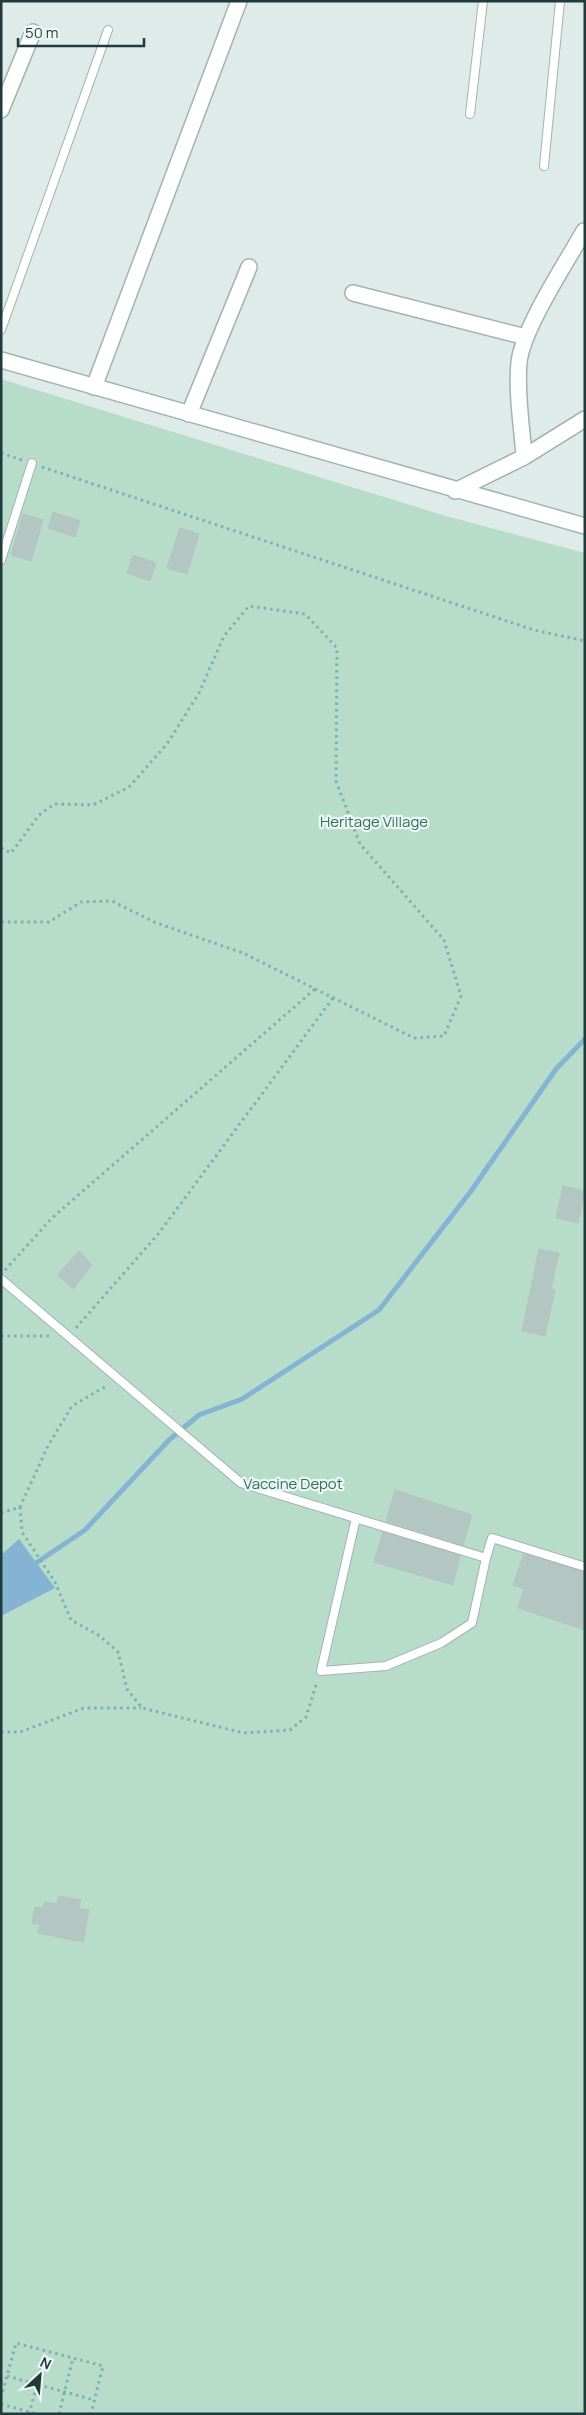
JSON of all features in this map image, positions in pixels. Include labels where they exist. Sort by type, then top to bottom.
[{"type":"street","points":[[94,387],[240,1]]},
{"type":"street","points":[[1,110],[33,32]]},
{"type":"street","points":[[524,457],[519,360],[526,337],[584,232]]},
{"type":"street","points":[[189,414],[249,266]]},
{"type":"street","points":[[353,293],[526,337]]},
{"type":"street","points":[[1,360],[455,491],[585,526]]},
{"type":"street","points":[[455,491],[524,457],[585,419]]},
{"type":"lane","points":[[470,114],[483,1]]},
{"type":"lane","points":[[544,166],[560,1]]},
{"type":"lane","points":[[1,330],[108,30]]},
{"type":"lane","points":[[1,560],[32,463]]},
{"type":"lane","points":[[1,1279],[241,1483],[486,1558]]},
{"type":"lane","points":[[356,1518],[321,1670],[386,1666],[441,1644],[472,1623],[492,1538],[585,1567]]},
{"type":"path","points":[[1,453],[534,630],[585,641]]},
{"type":"path","points":[[1,848],[11,853],[39,815],[54,804],[93,805],[129,787],[167,744],[199,692],[224,636],[249,606],[305,614],[337,648],[336,780],[360,844],[444,940],[461,996],[444,1036],[414,1038],[243,953],[154,922],[112,901],[81,902],[49,922],[1,922]]},
{"type":"path","points":[[1,1274],[52,1218],[315,989]]},
{"type":"path","points":[[1,1336],[69,1336],[159,1233],[333,998]]},
{"type":"path","points":[[119,1378],[72,1406],[48,1446],[20,1507],[22,1532],[55,1582],[72,1620],[100,1636],[118,1652],[127,1690],[142,1708]]},
{"type":"path","points":[[1,1513],[20,1507]]},
{"type":"path","points":[[1,1732],[20,1732],[84,1708],[142,1708],[244,1733],[290,1730],[306,1716],[321,1670]]},
{"type":"path","points":[[1,2398],[16,2343],[103,2366],[91,2414]]},
{"type":"path","points":[[30,2413],[46,2351]]},
{"type":"path","points":[[58,2414],[73,2358]]},
{"type":"path","points":[[7,2376],[94,2400]]},
{"type":"path","points":[[1,2404],[38,2414]]},
{"type":"green space","name":"Vaccine Depot","points":[[1,379],[446,516],[585,553],[585,2414],[1,2414]]},
{"type":"water","points":[[19,1539],[55,1588],[1,1616],[1,1555]]},
{"type":"building","points":[[53,512],[80,521],[75,537],[48,528]]},
{"type":"building","points":[[23,514],[43,520],[31,561],[11,555]]},
{"type":"building","points":[[180,528],[199,534],[187,574],[167,568]]},
{"type":"building","points":[[133,555],[156,563],[150,581],[127,573]]},
{"type":"building","points":[[563,1186],[585,1191],[578,1223],[556,1218]]},
{"type":"building","points":[[539,1249],[559,1253],[551,1289],[555,1290],[545,1336],[522,1331]]},
{"type":"building","points":[[79,1251],[92,1265],[73,1289],[57,1275]]},
{"type":"building","points":[[395,1490],[472,1515],[463,1545],[386,1521]]},
{"type":"building","points":[[383,1532],[460,1556],[453,1585],[374,1562]]},
{"type":"building","points":[[524,1554],[585,1572],[585,1630],[518,1608],[524,1589],[513,1585]]},
{"type":"building","points":[[59,1896],[81,1900],[79,1909],[89,1910],[83,1942],[38,1933],[40,1925],[32,1923],[35,1907],[43,1908],[44,1902],[57,1904]]},
{"type":"waterway","points":[[33,1565],[85,1530],[169,1440],[199,1415],[242,1399],[379,1310],[471,1191],[556,1069],[585,1039]]},
{"type":"park label","name":"Heritage Village","points":[[374,821]]}]
